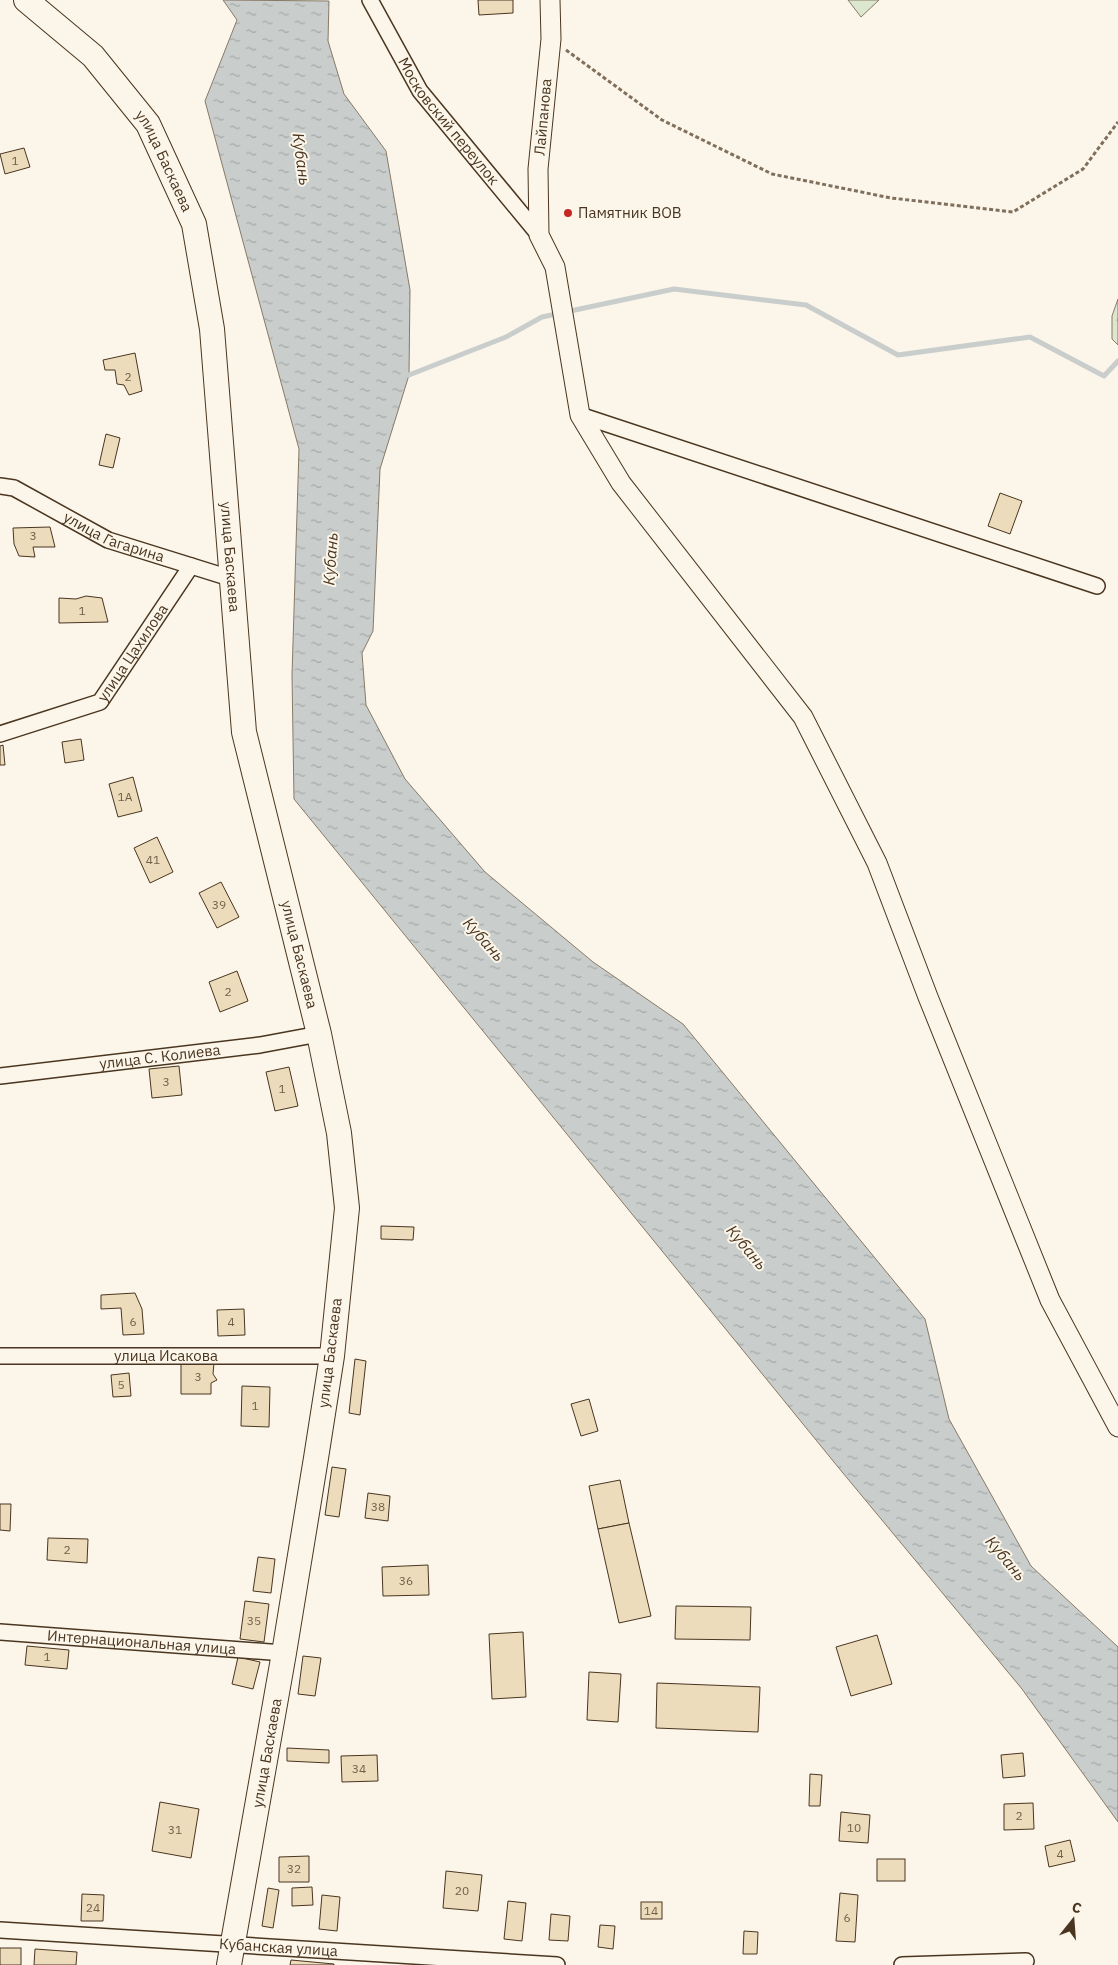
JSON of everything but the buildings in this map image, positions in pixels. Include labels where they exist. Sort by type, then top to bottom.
[{"type":"main road","name":"улица Баскаева","points":[[26,0],[93,56],[148,124],[194,224],[212,329],[244,732],[319,1034],[339,1133],[347,1208],[332,1356],[284,1653],[231,1954]]},
{"type":"street","name":"Московский переулок","points":[[370,0],[420,91],[539,235]]},
{"type":"street","name":"Лайпанова","points":[[539,235],[538,170],[551,39],[550,0]]},
{"type":"street","points":[[539,235],[556,267],[580,415],[621,483],[804,717],[877,863],[960,1078],[1050,1300],[1118,1427]]},
{"type":"street","points":[[580,415],[1097,586]]},
{"type":"street","name":"улица Гагарина","points":[[0,486],[14,488],[108,540],[233,579]]},
{"type":"street","name":"улица Цахилова","points":[[0,734],[100,702],[192,566]]},
{"type":"street","name":"улица С. Колиева","points":[[0,1076],[260,1045],[319,1034]]},
{"type":"street","name":"улица Исакова","points":[[0,1356],[332,1356]]},
{"type":"street","name":"Интернациональная улица","points":[[0,1632],[284,1653]]},
{"type":"street","name":"Кубанская улица","points":[[0,1930],[231,1954],[557,1965]]},
{"type":"street","points":[[902,1965],[1026,1961]]},
{"type":"path","points":[[551,39],[662,120],[772,174],[891,198],[1013,212],[1083,168],[1118,122]]},
{"type":"green space","points":[[848,0],[879,0],[861,17]]},
{"type":"green space","points":[[1118,299],[1118,345],[1112,339],[1112,316]]},
{"type":"water","name":"Кубань","points":[[223,0],[329,1],[328,41],[344,94],[386,151],[410,290],[409,375],[380,469],[373,631],[362,653],[366,705],[405,779],[485,872],[593,962],[683,1024],[925,1319],[949,1419],[1031,1566],[1118,1647],[1118,1822],[1022,1689],[838,1467],[294,799],[292,675],[299,449],[205,101],[237,20]]},
{"type":"waterway","points":[[403,374],[409,375],[506,337],[542,317],[674,289],[806,305],[898,355],[1030,337],[1104,376],[1118,361]]},
{"type":"place","name":"Памятник ВОВ","points":[[568,213]]}]
